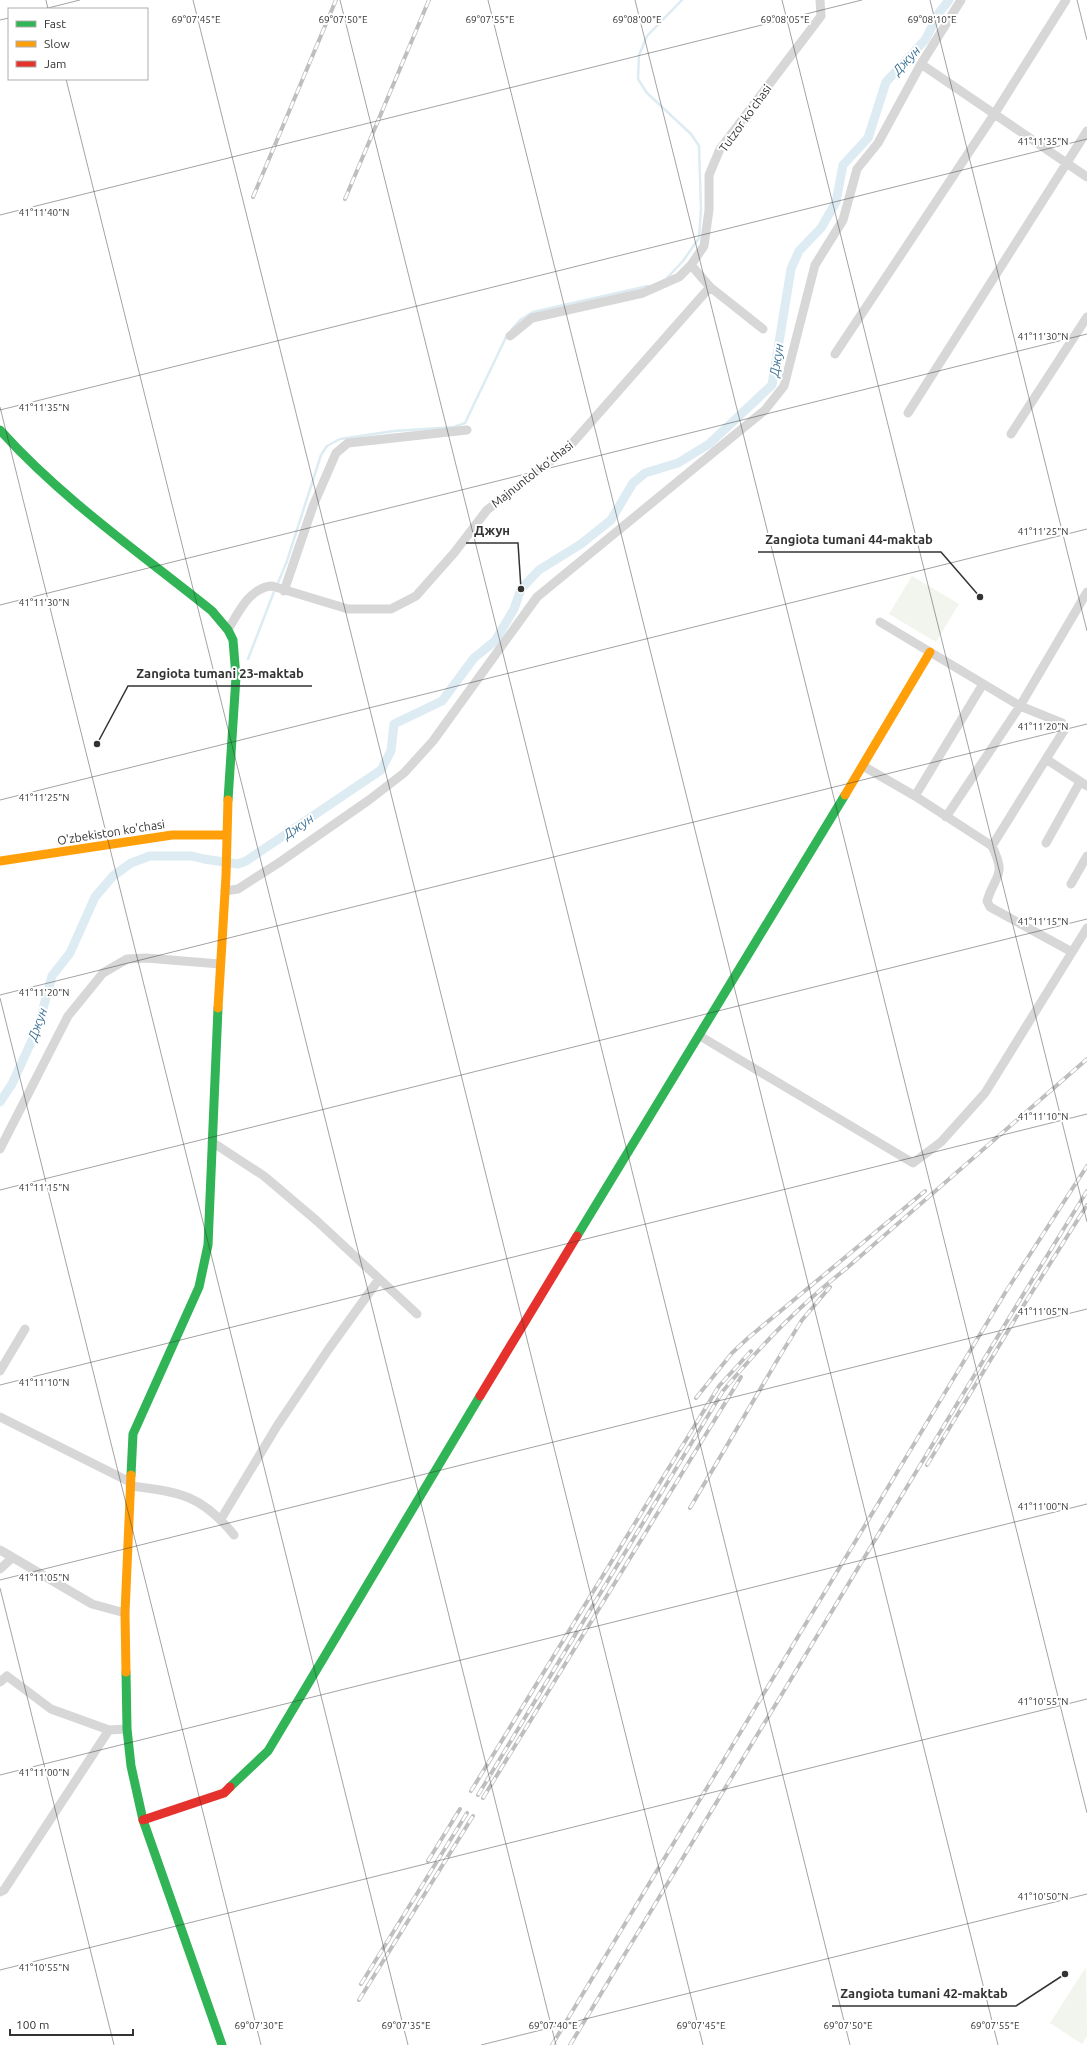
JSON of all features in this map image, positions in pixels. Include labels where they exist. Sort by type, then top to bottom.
[{"type":"main road","points":[[0,430],[20,452],[72,498],[212,611],[228,630],[233,640],[236,677],[226,835],[226,876],[220,964],[208,1245],[199,1287],[133,1434],[125,1613],[128,1729],[131,1766],[144,1820],[222,2045]]},
{"type":"main road","points":[[144,1820],[224,1793],[268,1751],[533,1307],[700,1036],[930,652]]},
{"type":"main road","name":"O'zbekiston ko'chasi","points":[[0,861],[172,834],[226,835]]},
{"type":"street","name":"Tutzor ko‘chasi","points":[[510,336],[532,318],[643,294],[679,276],[691,265],[704,246],[709,210],[709,175],[720,149],[821,16],[820,0]]},
{"type":"street","points":[[225,891],[238,889],[280,862],[369,800],[404,773],[433,741],[537,597],[765,410],[784,386],[815,265],[843,220],[857,169],[878,143],[921,64],[961,0]]},
{"type":"street","points":[[835,354],[995,113],[1066,0]]},
{"type":"street","points":[[921,64],[995,113],[1065,164],[1087,177]]},
{"type":"street","points":[[908,413],[1087,131]]},
{"type":"street","points":[[691,265],[710,287],[763,329]]},
{"type":"street","name":"Majnuntol ko‘chasi","points":[[279,589],[348,609],[391,609],[416,596],[454,553],[487,510],[569,447],[710,287]]},
{"type":"street","points":[[1011,434],[1087,316]]},
{"type":"street","points":[[228,630],[244,603],[265,586],[279,589],[336,453],[348,443],[467,430]]},
{"type":"street","points":[[946,817],[1020,706],[1087,592]]},
{"type":"street","points":[[880,622],[1020,706],[1062,723],[1065,726],[1065,729],[992,846]]},
{"type":"street","points":[[915,796],[983,684]]},
{"type":"street","points":[[1046,759],[1084,784],[1046,843]]},
{"type":"street","points":[[863,766],[915,796],[992,846],[1000,869],[996,884],[987,901],[990,907],[1072,952]]},
{"type":"street","points":[[1071,884],[1087,856]]},
{"type":"street","points":[[700,1036],[913,1163],[941,1142],[985,1093],[1087,928]]},
{"type":"street","points":[[0,1149],[68,1016],[103,973],[127,959],[146,958],[220,964]]},
{"type":"street","points":[[212,1142],[264,1176],[317,1221],[416,1314]]},
{"type":"street","points":[[221,1519],[277,1426],[328,1350],[379,1279]]},
{"type":"street","points":[[0,1372],[25,1329]]},
{"type":"street","points":[[0,1417],[130,1484],[182,1494],[199,1501],[221,1519],[234,1535]]},
{"type":"street","points":[[0,1550],[92,1604],[125,1613]]},
{"type":"street","points":[[0,1569],[12,1558]]},
{"type":"street","points":[[0,1682],[7,1676],[51,1709],[109,1730],[128,1729]]},
{"type":"street","points":[[0,1892],[4,1890],[109,1730]]},
{"type":"shaded area","points":[[912,576],[959,604],[936,642],[889,614]]},
{"type":"shaded area","points":[[1086,1967],[1087,2036],[1082,2044],[1050,2023]]},
{"type":"waterway","points":[[667,278],[683,261],[699,238],[701,209],[699,146],[691,134],[647,93],[638,79],[639,55],[647,36],[682,0]]},
{"type":"waterway","name":"Джун","points":[[0,1102],[12,1084],[38,1027],[52,976],[70,953],[95,897],[113,876],[131,863],[150,856],[192,856],[238,864],[246,861],[381,770],[391,751],[394,724],[442,701],[474,658],[495,641],[514,609],[521,589],[539,570],[581,544],[611,520],[633,483],[645,473],[678,463],[709,444],[772,385],[791,269],[799,251],[821,228],[836,202],[843,165],[868,138],[886,82],[925,40],[939,13],[949,0]]},
{"type":"waterway","points":[[512,329],[520,320],[533,312],[648,286]]},
{"type":"waterway","points":[[277,585],[287,561],[321,455],[327,446],[340,439],[394,431],[454,427],[465,423],[507,335]]},
{"type":"waterway","points":[[248,659],[275,589]]},
{"type":"railway","points":[[253,197],[336,0]]},
{"type":"railway","points":[[345,199],[429,0]]},
{"type":"railway","points":[[478,1795],[723,1391],[767,1341],[798,1310],[1087,1059]]},
{"type":"railway","points":[[552,2045],[1005,1293],[1087,1166]]},
{"type":"railway","points":[[696,1398],[732,1353],[748,1338],[925,1191]]},
{"type":"railway","points":[[570,2045],[1087,1191]]},
{"type":"railway","points":[[927,1465],[1020,1311],[1087,1205]]},
{"type":"railway","points":[[690,1508],[802,1320],[830,1287]]},
{"type":"railway","points":[[471,1791],[719,1386],[751,1351]]},
{"type":"railway","points":[[483,1798],[741,1377]]},
{"type":"railway","points":[[428,1861],[460,1809]]},
{"type":"railway","points":[[361,1984],[467,1813]]},
{"type":"railway","points":[[359,2000],[473,1816]]},
{"type":"traffic: fast","points":[[0,430],[24,455],[75,502],[212,611],[228,630],[233,640],[236,677],[228,800]]},
{"type":"traffic: fast","points":[[577,1236],[845,795]]},
{"type":"traffic: fast","points":[[131,1475],[133,1434],[199,1287],[208,1245],[218,1008]]},
{"type":"traffic: fast","points":[[230,1787],[268,1751],[480,1396]]},
{"type":"traffic: fast","points":[[126,1672],[127,1729],[131,1766],[143,1820],[222,2045]]},
{"type":"traffic: slow","points":[[845,795],[930,652]]},
{"type":"traffic: slow","points":[[218,1008],[226,876],[228,800]]},
{"type":"traffic: slow","points":[[0,861],[172,835],[226,835]]},
{"type":"traffic: slow","points":[[126,1672],[125,1613],[131,1475]]},
{"type":"traffic: jam","points":[[480,1396],[577,1236]]},
{"type":"traffic: jam","points":[[143,1820],[224,1793],[230,1787]]},
{"type":"place","name":"Джун","points":[[521,589]]},
{"type":"place","name":"Zangiota tumani 44-maktab","points":[[980,597]]},
{"type":"place","name":"Zangiota tumani 23-maktab","points":[[97,744]]},
{"type":"place","name":"Zangiota tumani 42-maktab","points":[[1065,1974]]}]
